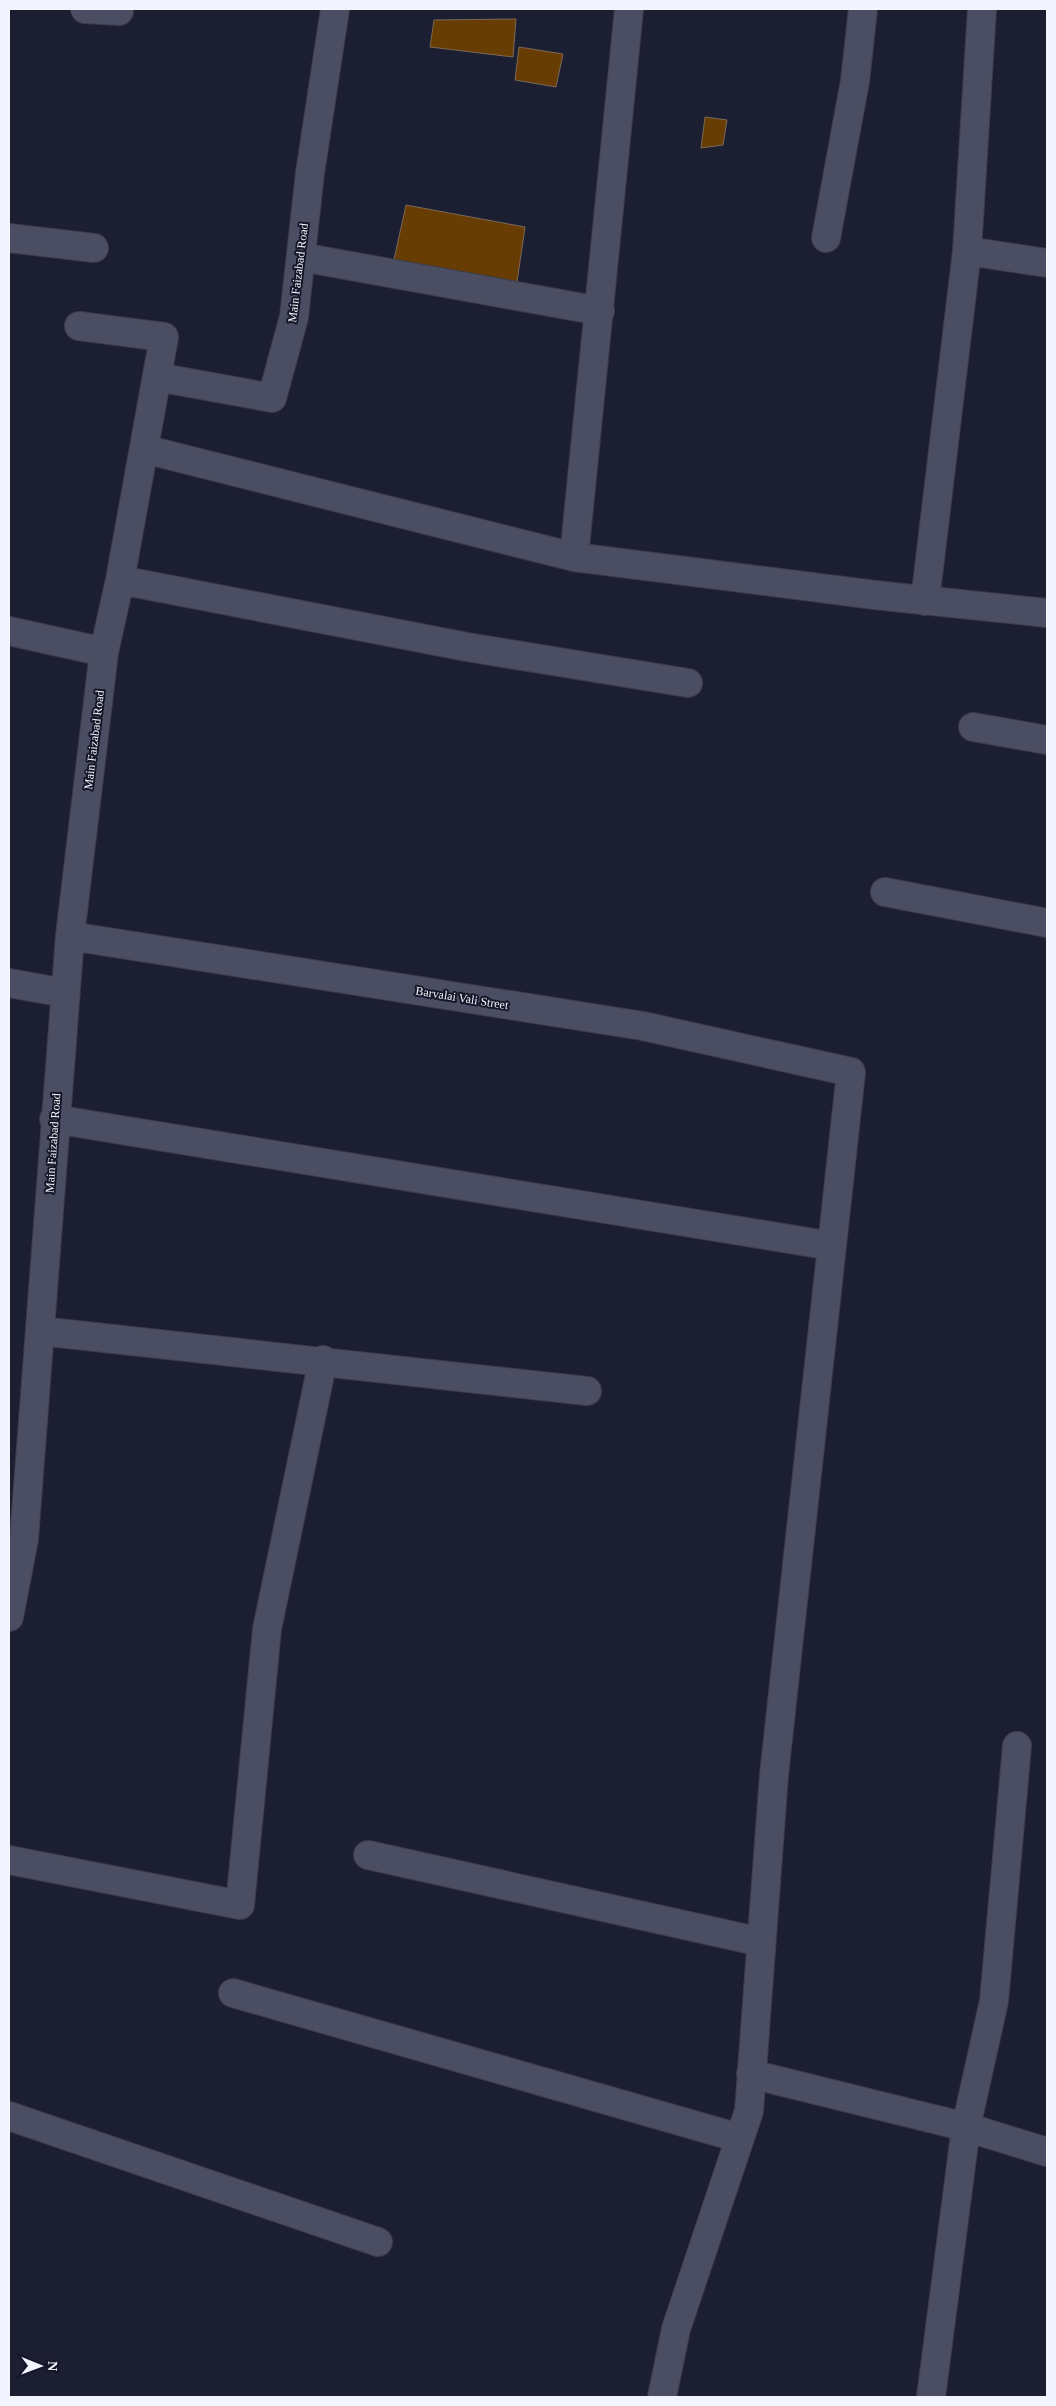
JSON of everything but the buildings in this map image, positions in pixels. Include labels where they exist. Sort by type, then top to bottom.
[{"type":"street","points":[[85,9],[119,11]]},
{"type":"street","name":"Main Faizabad Road","points":[[9,1617],[16,1538],[40,1331],[54,1119],[70,936],[104,652],[120,580],[157,377],[272,398],[294,317],[310,173],[335,9]]},
{"type":"street","points":[[574,557],[629,9]]},
{"type":"street","points":[[826,238],[855,81],[863,9]]},
{"type":"street","points":[[925,600],[967,251],[982,9]]},
{"type":"street","points":[[9,238],[94,248]]},
{"type":"street","points":[[967,251],[1047,263]]},
{"type":"street","points":[[300,257],[600,311]]},
{"type":"street","points":[[79,326],[164,337],[157,377]]},
{"type":"street","points":[[144,449],[574,557],[1047,613]]},
{"type":"street","points":[[120,580],[467,647],[688,684]]},
{"type":"street","points":[[9,631],[104,652]]},
{"type":"street","points":[[973,727],[1047,740]]},
{"type":"street","points":[[885,892],[1047,923]]},
{"type":"street","name":"Barvalai Vali Street","points":[[70,936],[643,1026],[851,1072],[832,1246]]},
{"type":"street","points":[[9,984],[65,993]]},
{"type":"street","points":[[54,1119],[832,1246],[774,1774],[748,2111],[676,2329],[662,2397]]},
{"type":"street","points":[[40,1331],[323,1360],[587,1390]]},
{"type":"street","points":[[9,1860],[240,1905],[267,1629],[323,1360]]},
{"type":"street","points":[[931,2397],[966,2127],[994,2001],[1017,1746]]},
{"type":"street","points":[[368,1855],[761,1942]]},
{"type":"street","points":[[233,1993],[739,2138]]},
{"type":"street","points":[[751,2074],[966,2127],[1047,2152]]},
{"type":"street","points":[[9,2116],[378,2242]]}]
